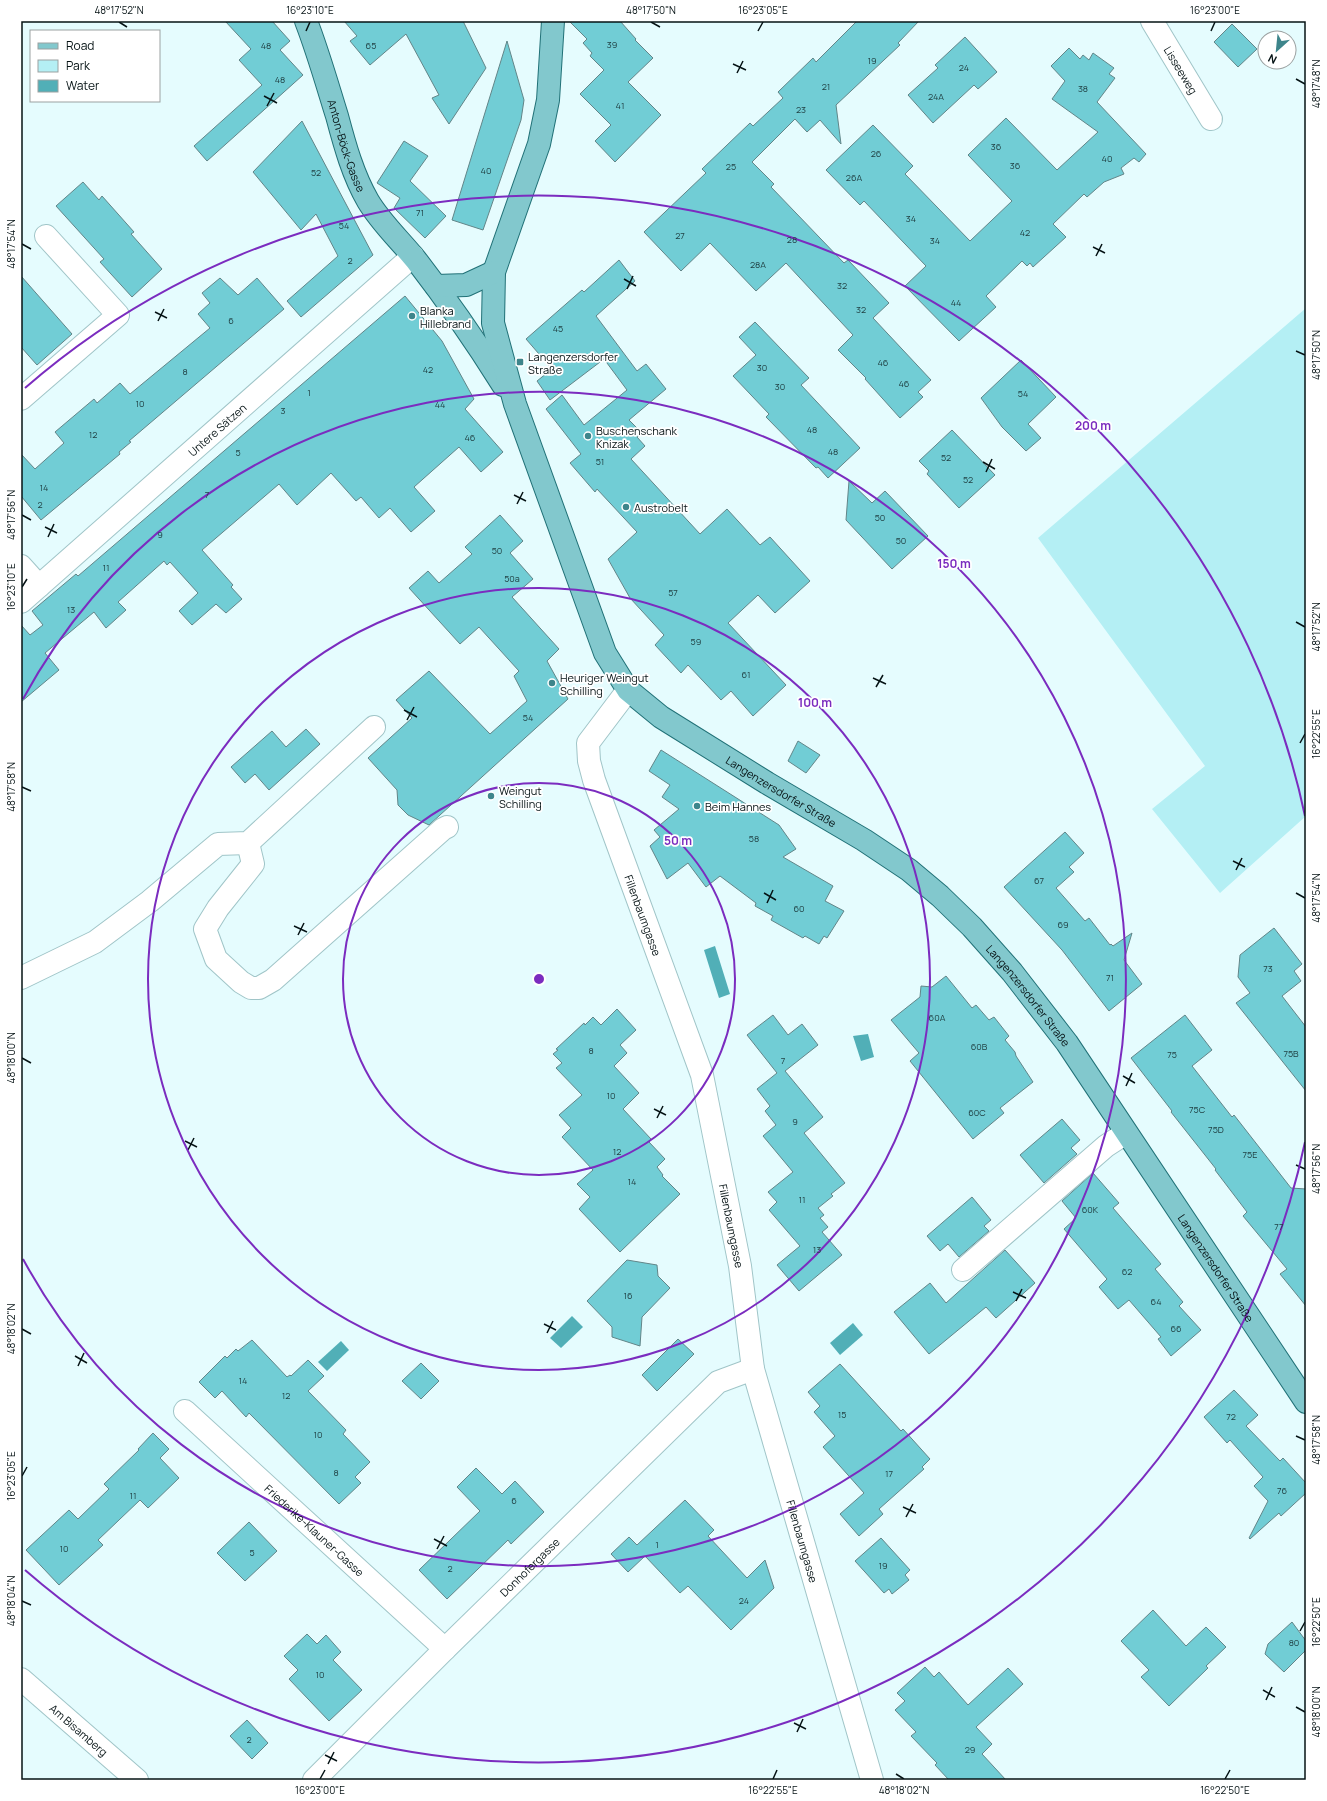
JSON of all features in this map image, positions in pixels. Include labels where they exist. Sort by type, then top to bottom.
[{"type":"main road","name":"Anton-Böck-Gasse","points":[[306,21],[319,55],[351,164],[358,182],[380,219],[413,256]]},
{"type":"main road","name":"Langenzersdorfer Straße","points":[[553,21],[548,100],[539,144],[494,272],[493,323],[515,404],[605,653],[628,690],[661,717],[767,783],[864,840],[909,870],[940,896],[972,927],[1036,1003],[1067,1043],[1306,1402]]},
{"type":"main road","name":"Langenzersdorfer Straße","points":[[413,256],[477,343],[515,404]]},
{"type":"main road","points":[[436,286],[466,285],[494,272]]},
{"type":"street","name":"Lisseeweg","points":[[1152,21],[1211,119]]},
{"type":"street","points":[[21,399],[118,315],[46,236]]},
{"type":"street","name":"Untere Sätzen","points":[[21,602],[413,256]]},
{"type":"street","points":[[21,566],[40,586]]},
{"type":"street","name":"Fillenbaumgasse","points":[[628,690],[588,743],[589,761],[594,780],[702,1075],[740,1266],[753,1369],[872,1780]]},
{"type":"street","points":[[21,978],[94,942],[150,901],[218,844],[248,843],[374,726]]},
{"type":"street","points":[[248,843],[253,864],[218,908],[205,929],[216,959],[241,982],[251,988],[259,988],[273,980],[447,827]]},
{"type":"street","points":[[963,1270],[1106,1146],[1126,1133]]},
{"type":"street","name":"Donhofergasse","points":[[314,1780],[444,1649],[718,1382],[753,1369]]},
{"type":"street","name":"Friederike-Klauner-Gasse","points":[[185,1410],[444,1649]]},
{"type":"street","name":"Am Bisamberg","points":[[21,1679],[137,1780]]},
{"type":"green space","points":[[1306,308],[1306,816],[1220,893],[1152,809],[1205,766],[1038,538]]},
{"type":"water","points":[[715,946],[730,994],[719,998],[704,950]]},
{"type":"water","points":[[868,1034],[874,1057],[861,1061],[853,1036]]},
{"type":"water","points":[[572,1316],[583,1327],[561,1348],[550,1338]]},
{"type":"water","points":[[853,1323],[863,1335],[840,1355],[830,1343]]},
{"type":"water","points":[[341,1341],[349,1350],[327,1371],[318,1362]]},
{"type":"building","points":[[225,21],[272,21],[290,41],[280,50],[303,75],[207,161],[194,146],[262,85],[239,60],[251,49]]},
{"type":"building","points":[[344,21],[463,21],[486,68],[449,124],[432,98],[439,95],[406,34],[370,65],[350,41],[357,36]]},
{"type":"building","points":[[569,21],[620,21],[636,39],[635,40],[653,58],[628,82],[661,115],[615,162],[595,141],[611,125],[580,94],[604,70],[590,56],[592,53],[583,43],[587,39]]},
{"type":"building","points":[[857,21],[919,21],[898,43],[900,45],[836,105],[841,144],[820,120],[807,132],[795,119],[752,162],[774,184],[771,187],[844,263],[848,260],[889,303],[873,318],[931,380],[918,392],[923,397],[900,418],[865,379],[866,378],[838,350],[853,335],[786,263],[756,291],[710,243],[681,271],[644,232],[706,173],[702,169],[750,123],[753,126],[783,98],[778,92],[813,58],[816,62]]},
{"type":"building","points":[[1232,24],[1257,49],[1238,67],[1214,42]]},
{"type":"building","points":[[965,37],[997,72],[978,89],[974,85],[933,123],[908,95],[938,68],[935,65]]},
{"type":"building","points":[[507,41],[524,100],[521,120],[483,230],[452,220]]},
{"type":"building","points":[[1069,48],[1080,59],[1083,55],[1089,60],[1093,53],[1114,68],[1109,74],[1115,78],[1097,102],[1146,154],[1139,162],[1134,158],[1121,168],[1124,174],[1104,182],[1087,197],[1084,194],[1053,224],[1066,237],[1033,267],[1030,263],[1027,266],[1022,261],[986,296],[996,307],[959,341],[905,286],[926,266],[864,201],[860,205],[826,170],[873,125],[913,166],[905,174],[970,241],[1012,201],[968,155],[1006,118],[1057,170],[1098,132],[1052,99],[1065,81],[1051,66]]},
{"type":"building","points":[[302,121],[373,255],[301,317],[287,301],[338,256],[316,214],[301,230],[253,172]]},
{"type":"building","points":[[404,141],[428,156],[410,181],[446,216],[425,238],[394,208],[400,198],[377,183]]},
{"type":"building","points":[[83,182],[99,200],[102,196],[134,232],[131,234],[162,269],[132,297],[100,262],[104,259],[56,206]]},
{"type":"building","points":[[619,260],[635,281],[596,316],[637,371],[646,364],[666,389],[629,420],[642,433],[637,437],[645,446],[631,459],[700,534],[727,509],[760,545],[770,537],[810,581],[775,613],[758,595],[728,623],[786,685],[753,716],[731,691],[721,700],[688,665],[681,673],[655,645],[664,635],[630,598],[608,559],[637,532],[597,489],[595,492],[570,463],[581,454],[546,409],[562,395],[584,425],[627,390],[604,359],[550,400],[537,381],[552,369],[526,339],[582,290],[584,292]]},
{"type":"building","points":[[21,276],[72,334],[37,365],[21,347]]},
{"type":"building","points":[[220,278],[238,295],[257,278],[284,309],[129,441],[131,442],[119,452],[120,454],[41,520],[21,496],[21,454],[35,469],[64,443],[55,432],[94,399],[97,403],[120,383],[130,394],[210,328],[198,314],[210,303],[202,293]]},
{"type":"building","points":[[405,296],[442,341],[474,399],[465,409],[503,452],[481,472],[459,447],[414,487],[435,511],[411,532],[390,508],[379,518],[361,497],[356,501],[331,473],[297,505],[279,484],[202,550],[233,585],[231,587],[242,599],[226,613],[216,604],[192,625],[179,611],[198,593],[170,562],[167,565],[164,561],[118,602],[126,610],[106,628],[94,612],[45,653],[59,670],[21,702],[21,625],[30,635],[43,625],[32,611],[76,574],[78,576]]},
{"type":"building","points":[[755,322],[809,378],[801,385],[860,448],[828,478],[818,467],[816,468],[766,417],[769,414],[733,376],[756,355],[739,337]]},
{"type":"building","points":[[1021,360],[1056,397],[1028,424],[1041,438],[1026,451],[1002,427],[981,398]]},
{"type":"building","points":[[952,430],[995,475],[959,508],[927,474],[929,471],[919,461]]},
{"type":"building","points":[[849,481],[872,503],[885,491],[928,536],[892,569],[846,520]]},
{"type":"building","points":[[500,515],[523,541],[510,553],[533,579],[512,597],[559,649],[547,661],[568,699],[429,825],[408,815],[398,805],[397,790],[368,758],[412,718],[396,700],[429,671],[490,734],[527,701],[514,676],[519,671],[479,627],[460,644],[409,588],[428,571],[439,583],[472,554],[465,547]]},
{"type":"building","points":[[306,729],[320,744],[269,790],[255,774],[245,783],[231,767],[272,731],[286,747]]},
{"type":"building","points":[[798,741],[820,755],[806,773],[788,761]]},
{"type":"building","points":[[661,750],[779,825],[796,849],[783,857],[833,886],[825,901],[844,911],[827,938],[824,936],[819,944],[805,936],[803,938],[771,920],[773,916],[755,906],[756,903],[720,876],[706,887],[688,863],[667,879],[650,846],[660,837],[654,830],[679,809],[662,797],[670,785],[649,771]]},
{"type":"building","points":[[1065,832],[1084,853],[1069,867],[1074,872],[1056,888],[1085,921],[1089,918],[1110,945],[1111,944],[1113,946],[1132,933],[1124,960],[1142,984],[1109,1011],[1062,950],[1004,887]]},
{"type":"building","points":[[1274,928],[1302,964],[1294,971],[1301,981],[1282,996],[1306,1027],[1306,1091],[1236,1003],[1250,993],[1238,977],[1240,955]]},
{"type":"building","points":[[946,976],[972,1008],[976,1005],[989,1020],[994,1017],[1009,1036],[1005,1040],[1015,1052],[1016,1056],[1033,1082],[1000,1108],[1004,1113],[973,1139],[910,1061],[919,1053],[891,1020],[920,997],[921,986],[932,987]]},
{"type":"building","points":[[617,1009],[636,1030],[620,1045],[627,1053],[614,1066],[639,1093],[623,1109],[651,1139],[649,1142],[665,1159],[657,1167],[663,1175],[662,1176],[680,1194],[620,1252],[579,1209],[590,1197],[577,1184],[593,1170],[562,1137],[571,1128],[559,1115],[582,1095],[556,1068],[562,1063],[553,1054],[558,1050],[556,1049],[584,1023],[585,1025],[593,1017],[601,1025]]},
{"type":"building","points":[[773,1015],[788,1035],[802,1024],[818,1045],[785,1071],[823,1117],[804,1133],[845,1183],[831,1194],[833,1196],[818,1208],[824,1215],[820,1218],[828,1227],[822,1232],[842,1255],[799,1291],[777,1265],[800,1246],[769,1210],[777,1202],[768,1192],[793,1172],[763,1136],[776,1125],[765,1111],[770,1106],[757,1089],[777,1073],[747,1035]]},
{"type":"building","points":[[1185,1015],[1212,1050],[1192,1066],[1232,1117],[1234,1115],[1291,1188],[1306,1189],[1306,1306],[1280,1274],[1287,1269],[1243,1216],[1247,1212],[1131,1058]]},
{"type":"building","points":[[1062,1119],[1080,1140],[1071,1148],[1077,1154],[1044,1183],[1020,1155]]},
{"type":"building","points":[[1093,1173],[1119,1203],[1113,1208],[1161,1264],[1155,1269],[1183,1302],[1179,1306],[1201,1330],[1171,1356],[1158,1339],[1161,1337],[1129,1300],[1118,1309],[1099,1287],[1107,1279],[1064,1229],[1076,1218],[1062,1201]]},
{"type":"building","points":[[972,1197],[991,1220],[984,1226],[989,1231],[959,1257],[948,1244],[940,1251],[927,1236]]},
{"type":"building","points":[[1005,1250],[1035,1283],[996,1318],[986,1307],[929,1354],[894,1312],[930,1283],[946,1303]]},
{"type":"building","points":[[627,1260],[657,1265],[658,1276],[670,1288],[642,1317],[640,1346],[612,1337],[612,1327],[587,1301]]},
{"type":"building","points":[[678,1339],[694,1354],[657,1391],[642,1375]]},
{"type":"building","points":[[252,1340],[287,1377],[290,1375],[291,1376],[308,1360],[324,1376],[308,1391],[346,1430],[343,1434],[370,1462],[355,1477],[361,1483],[339,1504],[249,1413],[246,1417],[222,1391],[215,1398],[199,1382],[225,1356],[227,1358],[236,1349],[238,1351]]},
{"type":"building","points":[[421,1363],[439,1381],[421,1399],[402,1381]]},
{"type":"building","points":[[840,1364],[901,1431],[903,1429],[930,1459],[922,1467],[924,1469],[879,1509],[883,1514],[859,1536],[840,1514],[864,1493],[823,1447],[835,1436],[814,1412],[820,1406],[808,1392]]},
{"type":"building","points":[[1234,1390],[1258,1415],[1246,1426],[1280,1461],[1283,1458],[1306,1483],[1306,1493],[1281,1516],[1279,1513],[1250,1539],[1249,1538],[1268,1501],[1254,1486],[1263,1477],[1230,1440],[1227,1443],[1204,1417]]},
{"type":"building","points":[[153,1433],[169,1449],[160,1458],[179,1478],[148,1508],[140,1500],[98,1540],[103,1545],[59,1585],[26,1550],[69,1510],[78,1519],[109,1489],[104,1484],[139,1450],[138,1449]]},
{"type":"building","points":[[476,1468],[502,1494],[515,1481],[544,1512],[511,1544],[508,1540],[447,1599],[419,1570],[480,1511],[457,1487]]},
{"type":"building","points":[[685,1500],[714,1530],[708,1536],[747,1578],[765,1560],[774,1588],[731,1630],[688,1586],[680,1593],[645,1556],[628,1572],[611,1554],[629,1537],[637,1545]]},
{"type":"building","points":[[249,1522],[277,1551],[245,1581],[217,1553]]},
{"type":"building","points":[[881,1538],[910,1570],[905,1575],[909,1580],[892,1594],[889,1589],[884,1593],[855,1561]]},
{"type":"building","points":[[1153,1610],[1186,1646],[1206,1627],[1226,1647],[1206,1666],[1208,1668],[1169,1706],[1141,1677],[1149,1670],[1121,1641]]},
{"type":"building","points":[[1292,1622],[1306,1641],[1306,1650],[1284,1672],[1265,1654],[1268,1644]]},
{"type":"building","points":[[307,1634],[317,1644],[326,1635],[341,1652],[333,1660],[362,1690],[329,1721],[289,1679],[298,1670],[284,1656]]},
{"type":"building","points":[[925,1667],[934,1677],[939,1672],[968,1705],[1008,1668],[1023,1684],[976,1727],[992,1744],[982,1754],[1006,1780],[949,1780],[935,1765],[937,1763],[911,1736],[916,1732],[895,1710],[905,1701],[897,1693]]},
{"type":"building","points":[[247,1720],[268,1743],[252,1759],[230,1736]]},
{"type":"place","name":"Blanka Hillebrand","points":[[412,316]]},
{"type":"place","name":"Langenzersdorfer Straße","points":[[520,362]]},
{"type":"place","name":"Buschenschank Knizak","points":[[588,436]]},
{"type":"place","name":"Austrobelt","points":[[626,507]]},
{"type":"place","name":"Heuriger Weingut Schilling","points":[[552,683]]},
{"type":"place","name":"Weingut Schilling","points":[[491,796]]},
{"type":"place","name":"Beim Hannes","points":[[697,806]]}]
